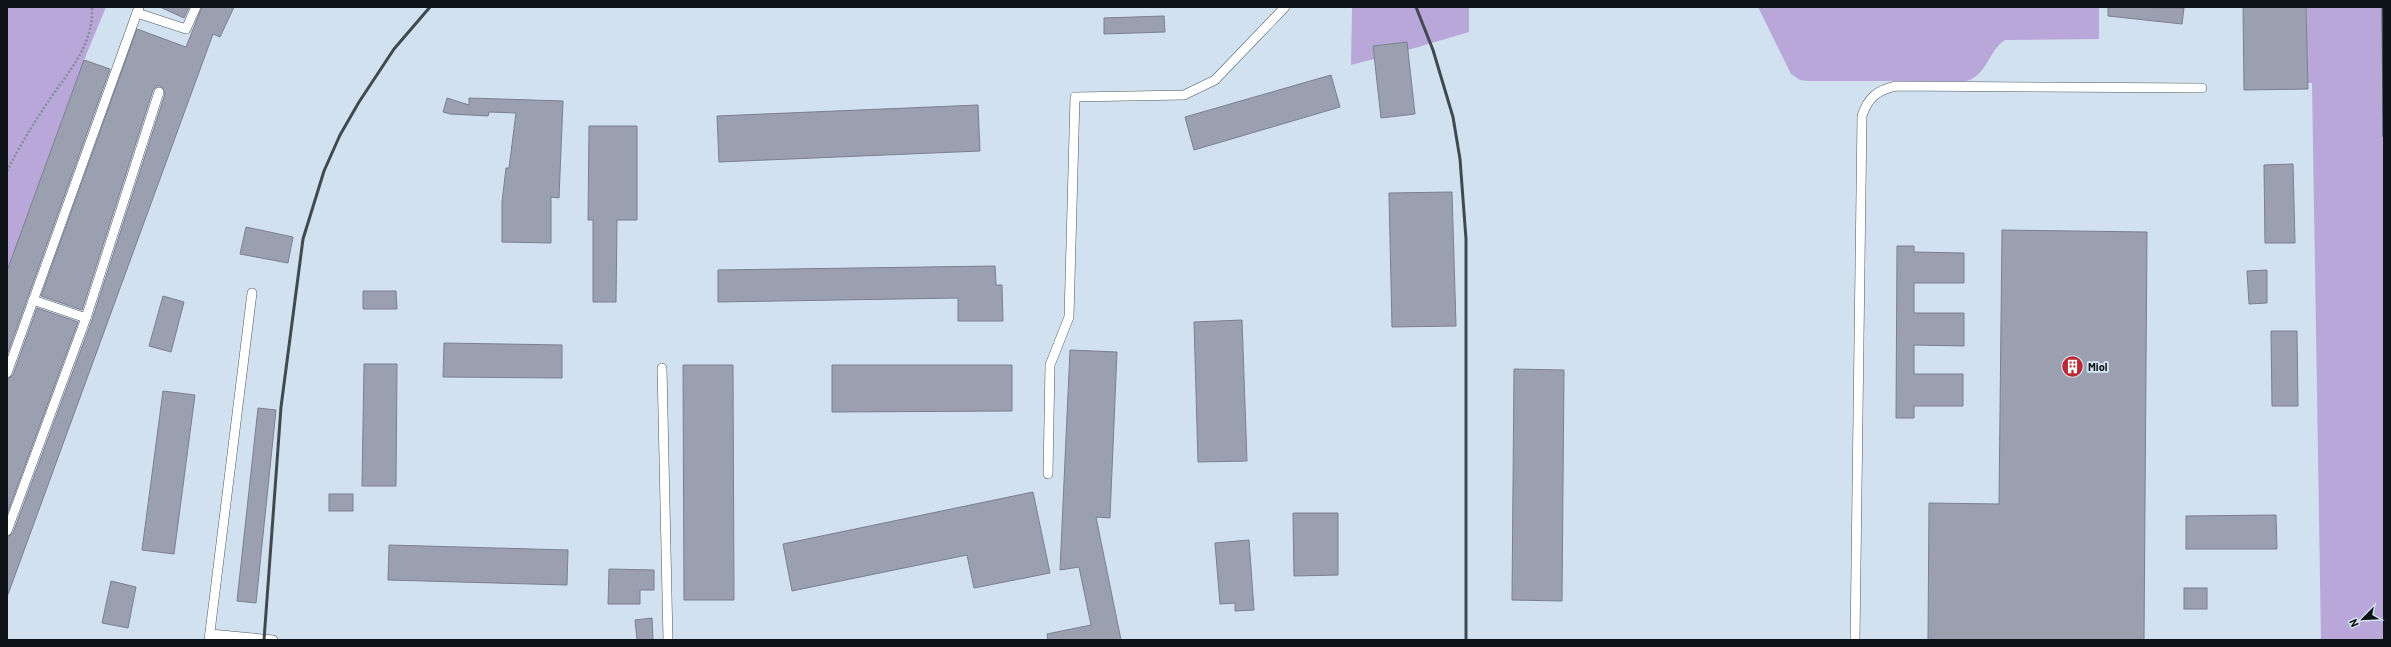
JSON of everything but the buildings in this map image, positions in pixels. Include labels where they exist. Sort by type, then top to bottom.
[{"type":"lane","points":[[7,373],[138,10],[186,29],[196,7]]},
{"type":"lane","points":[[1048,474],[1050,365],[1069,317],[1075,97],[1184,95],[1215,80],[1285,7]]},
{"type":"lane","points":[[1855,640],[1862,116],[1866,105],[1873,96],[1883,89],[1896,86],[2202,88]]},
{"type":"lane","points":[[7,531],[86,318],[159,92]]},
{"type":"lane","points":[[252,293],[209,637],[273,640]]},
{"type":"lane","points":[[33,300],[86,318]]},
{"type":"lane","points":[[662,368],[668,640]]},
{"type":"path","points":[[7,171],[18,150],[72,68],[87,42],[93,24],[92,7]]},
{"type":"shaded area","points":[[7,7],[106,7],[84,60],[7,271]]},
{"type":"shaded area","points":[[1352,7],[1469,7],[1469,32],[1408,50],[1407,42],[1373,46],[1374,59],[1351,65]]},
{"type":"shaded area","points":[[1758,7],[2099,7],[2099,39],[2005,40],[1995,50],[1983,69],[1973,78],[1966,81],[1808,81],[1800,80],[1791,74]]},
{"type":"shaded area","points":[[2306,7],[2384,7],[2384,640],[2321,640],[2312,83],[2308,83]]},
{"type":"railway","points":[[264,640],[281,407],[303,239],[324,171],[340,135],[359,102],[394,49],[430,7]]},
{"type":"railway","points":[[1416,7],[1433,50],[1453,117],[1460,159],[1466,239],[1466,640]]},
{"type":"railway","points":[[2383,7],[2384,136]]},
{"type":"place","name":"Miol","points":[[2073,367]]}]
